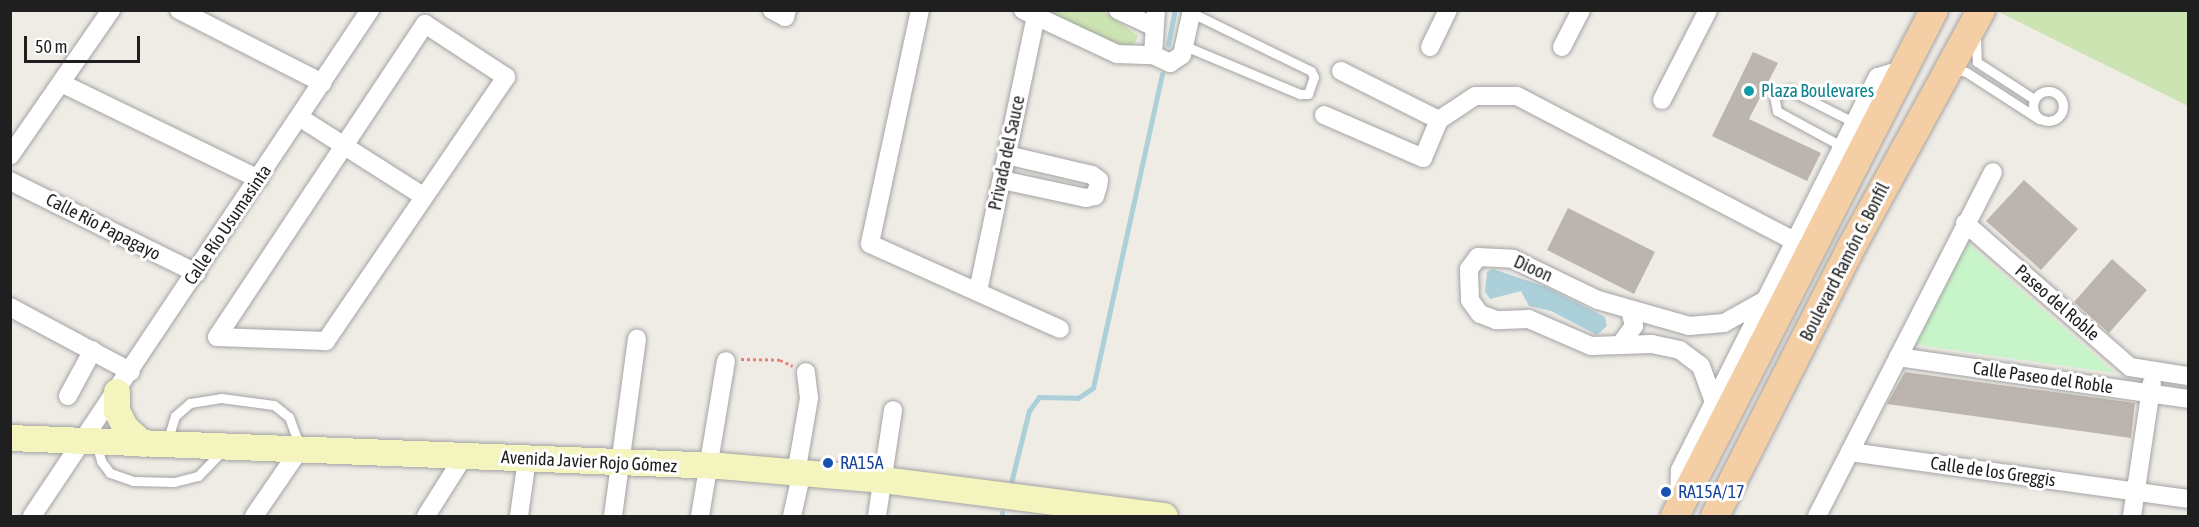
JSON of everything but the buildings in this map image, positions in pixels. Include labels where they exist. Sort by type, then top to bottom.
[{"type":"main road","name":"Boulevard Ramón G. Bonfil","points":[[1674,515],[1867,121],[1904,69],[1934,10]]},
{"type":"main road","name":"Boulevard Ramón G. Bonfil","points":[[1715,516],[1852,246],[1953,62],[1973,14]]},
{"type":"main road","points":[[1904,69],[1904,90],[1911,97],[1923,99],[1934,93]]},
{"type":"main road","points":[[1852,246],[1863,209],[1902,133],[1899,120],[1893,116],[1867,121]]},
{"type":"street","points":[[10,156],[111,10]]},
{"type":"street","points":[[179,10],[322,83]]},
{"type":"street","name":"Calle Río Usumasinta","points":[[32,516],[89,440],[117,392],[370,10]]},
{"type":"street","points":[[920,10],[870,244],[1060,329]]},
{"type":"street","points":[[1118,10],[1154,18],[1153,55]]},
{"type":"street","points":[[1430,47],[1449,10]]},
{"type":"street","points":[[1562,48],[1581,10]]},
{"type":"street","points":[[1662,100],[1708,10]]},
{"type":"street","points":[[1030,13],[1117,54],[1153,55],[1170,63],[1177,62],[1185,46],[1192,12]]},
{"type":"street","name":"Privada del Sauce","points":[[978,291],[1007,155],[1030,13]]},
{"type":"street","points":[[424,24],[506,77],[326,341],[217,337],[344,146],[424,24]]},
{"type":"street","points":[[1341,71],[1439,120]]},
{"type":"street","points":[[61,84],[259,179]]},
{"type":"street","points":[[1324,115],[1423,158],[1439,120],[1474,96],[1517,96],[1805,247]]},
{"type":"street","points":[[299,117],[423,196]]},
{"type":"street","name":"Boulevard Ramón G. Bonfil","points":[[1674,515],[1680,470],[1767,299],[1805,247],[1843,147],[1867,121]]},
{"type":"street","points":[[1002,180],[1086,198],[1095,196],[1098,186],[1099,180],[1092,175],[1007,155]]},
{"type":"street","points":[[1817,516],[1993,172]]},
{"type":"street","name":"Calle Río Papagayo","points":[[10,181],[196,273]]},
{"type":"street","name":"Paseo del Roble","points":[[1965,223],[2122,361],[2130,367],[2154,372]]},
{"type":"street","name":"Dioon","points":[[1714,402],[1701,366],[1680,350],[1652,344],[1591,346],[1529,319],[1496,320],[1480,314],[1470,300],[1468,269],[1478,257],[1514,259],[1598,300],[1689,326],[1724,322],[1767,299]]},
{"type":"street","points":[[10,307],[132,372]]},
{"type":"street","points":[[1620,345],[1634,326],[1630,310]]},
{"type":"street","points":[[1680,350],[1689,326]]},
{"type":"street","points":[[613,516],[637,339]]},
{"type":"street","points":[[68,396],[93,350]]},
{"type":"street","name":"Calle Paseo del Roble","points":[[1898,357],[2188,399]]},
{"type":"street","points":[[700,516],[726,361]]},
{"type":"street","points":[[792,516],[802,472],[798,462],[809,398],[806,372]]},
{"type":"street","points":[[2132,516],[2154,372],[2188,376]]},
{"type":"street","points":[[117,392],[117,411],[125,427],[155,444]]},
{"type":"street","points":[[877,516],[893,410]]},
{"type":"street","name":"Avenida Javier Rojo Gómez","points":[[10,438],[802,472],[883,480],[1165,516]]},
{"type":"street","points":[[254,516],[300,449]]},
{"type":"street","points":[[1722,516],[1749,450]]},
{"type":"street","name":"Calle de los Greggis","points":[[1850,452],[2188,500]]},
{"type":"street","points":[[426,516],[464,456]]},
{"type":"street","points":[[519,516],[527,459]]},
{"type":"lane","points":[[1185,46],[1300,94],[1308,94],[1314,77],[1311,71],[1192,12]]},
{"type":"lane","points":[[1973,14],[1977,62]]},
{"type":"lane","points":[[1953,62],[1977,62],[2034,99]]},
{"type":"lane","points":[[1953,62],[2039,119],[2049,122],[2059,118],[2064,108],[2062,98],[2053,91],[2042,92],[2034,99],[2033,110],[2039,119]]},
{"type":"lane","points":[[1843,147],[1777,111],[1774,95],[1783,89],[1790,90],[1867,121]]},
{"type":"lane","points":[[155,444],[175,416],[190,403],[221,398],[274,405],[289,417],[300,449]]},
{"type":"lane","points":[[89,440],[100,461],[110,473],[133,481],[174,482],[198,476],[227,447]]},
{"type":"path","points":[[726,361],[754,357],[780,360],[806,372]]},
{"type":"green space","points":[[1045,11],[1103,11],[1138,36],[1133,46],[1121,46]]},
{"type":"green space","points":[[1997,11],[2188,11],[2188,106]]},
{"type":"green space","points":[[1965,241],[2115,373],[1911,344]]},
{"type":"water","points":[[1493,269],[1546,287],[1605,317],[1607,326],[1597,335],[1551,311],[1529,306],[1521,291],[1490,299],[1485,292],[1487,272]]},
{"type":"waterway","points":[[1168,45],[1175,10]]},
{"type":"waterway","points":[[1010,487],[1029,411],[1039,397],[1078,398],[1093,388],[1162,74]]},
{"type":"place","name":"Plaza Boulevares","points":[[1749,91]]},
{"type":"place","name":"RA15A","points":[[828,463]]},
{"type":"place","name":"RA15A/17","points":[[1666,492]]}]
